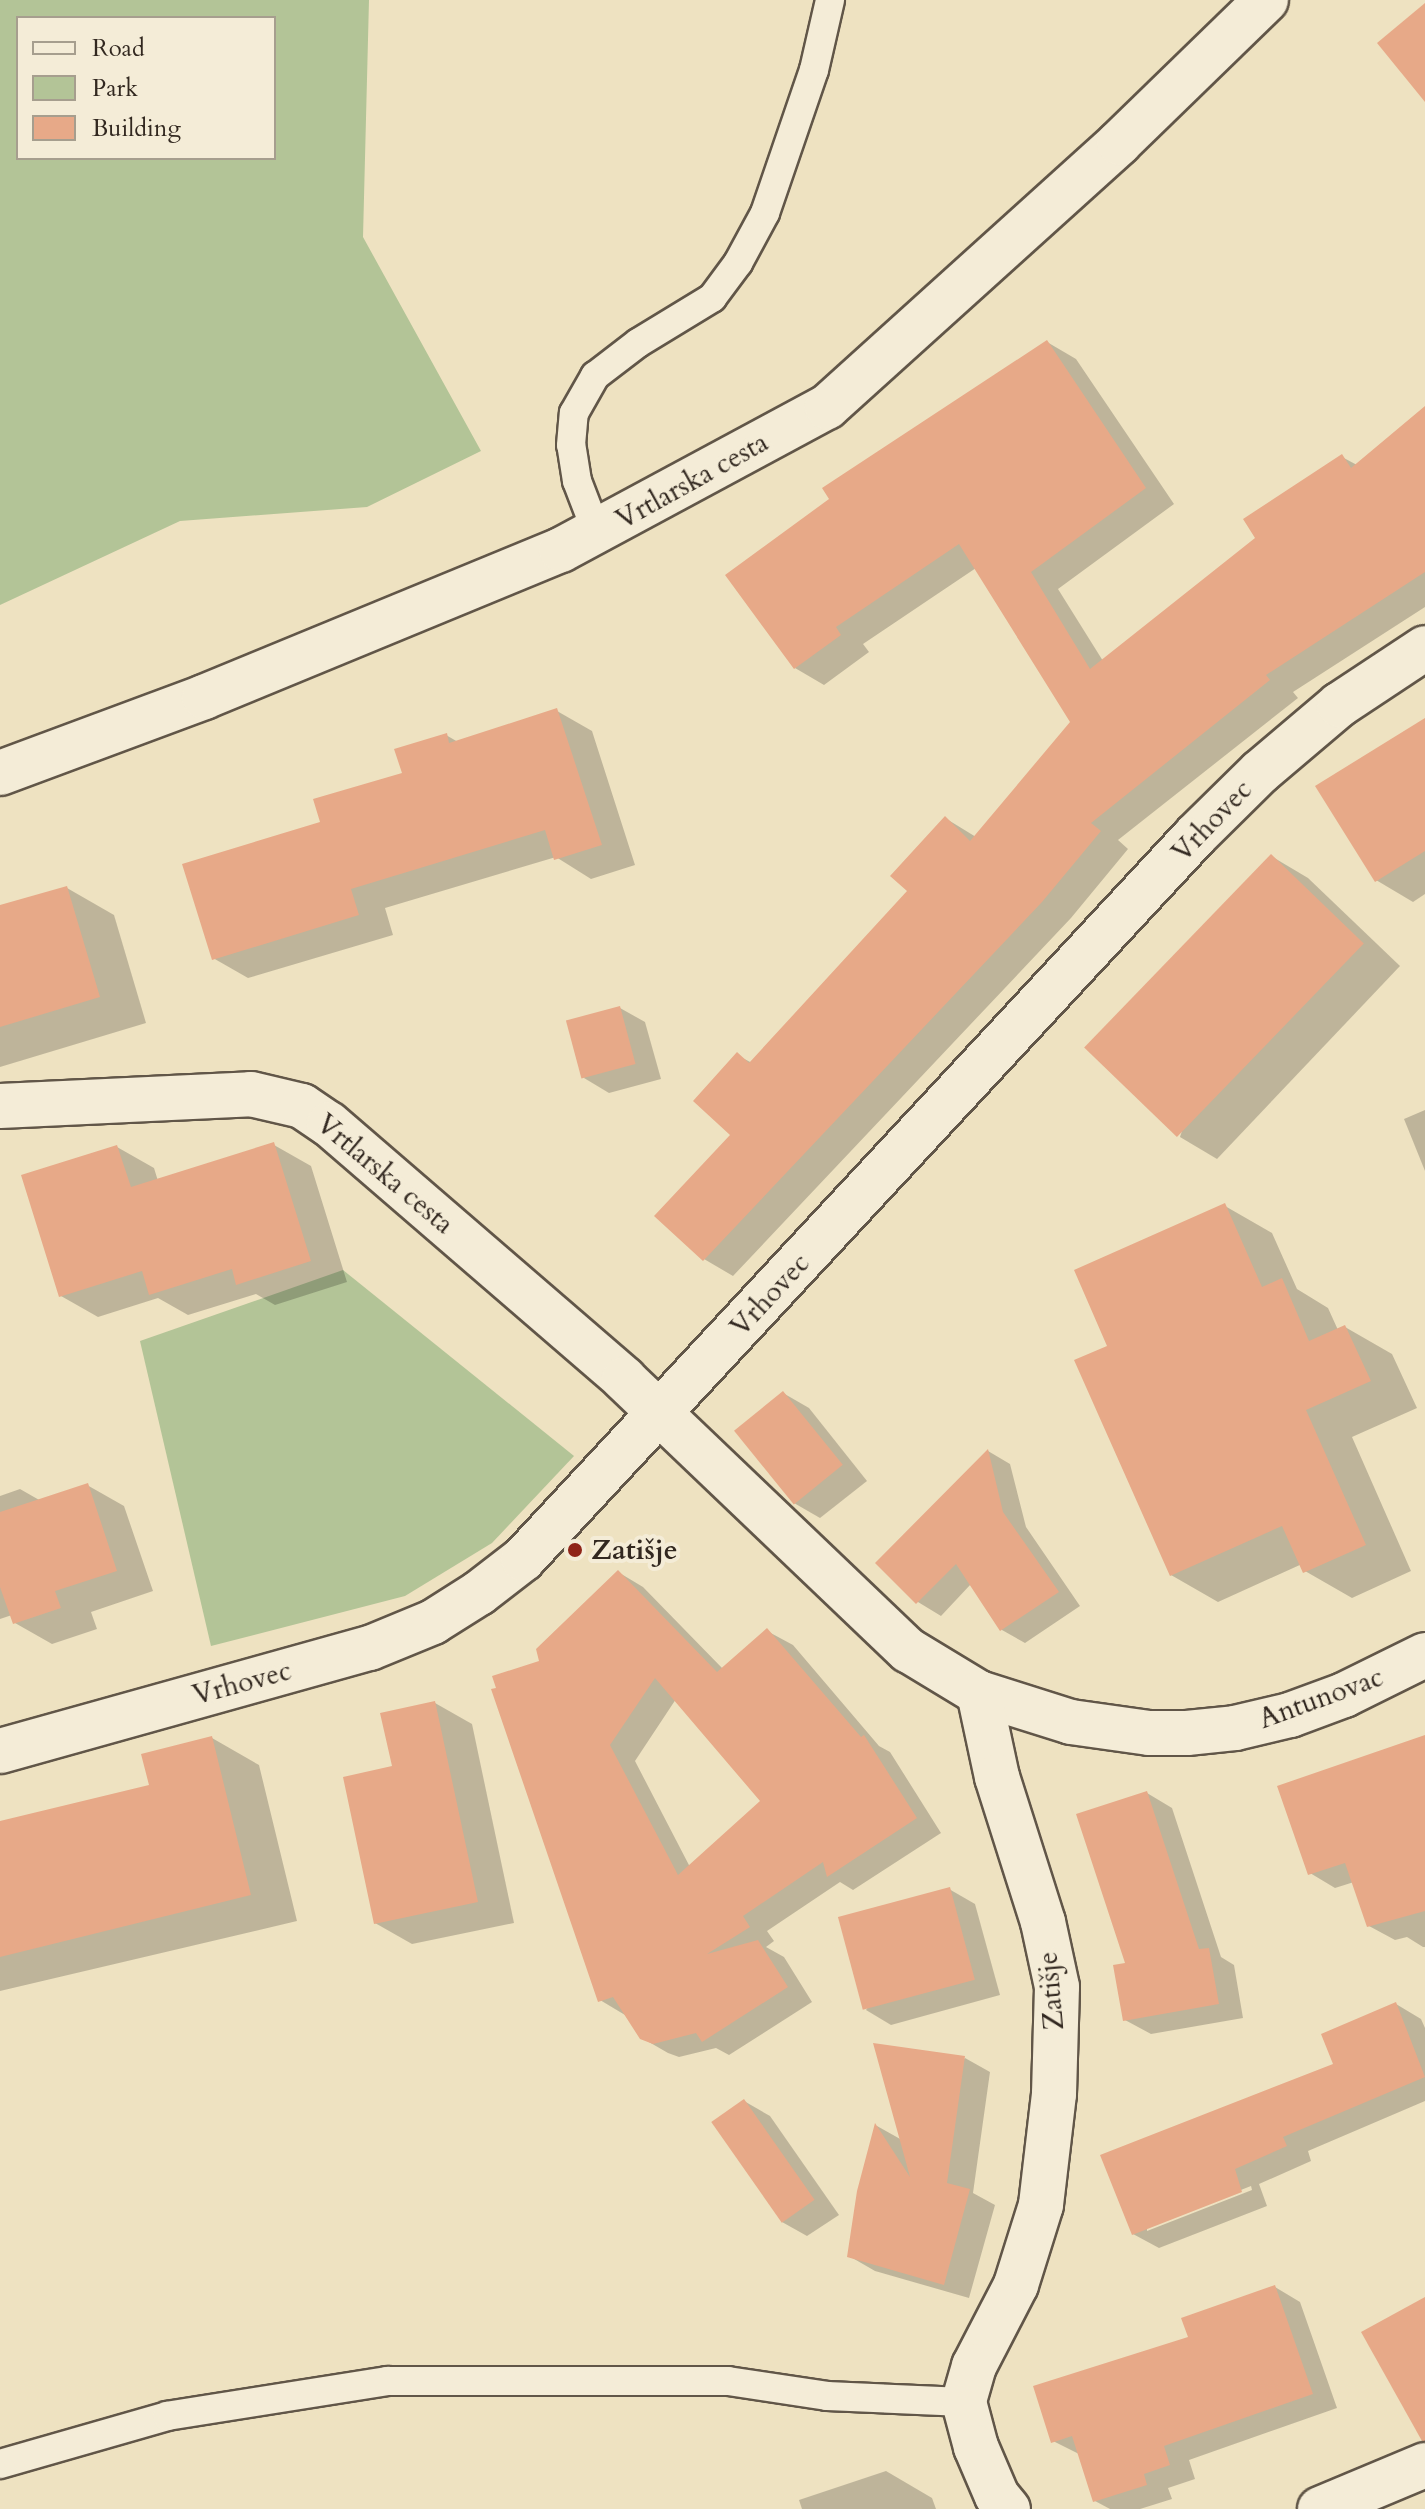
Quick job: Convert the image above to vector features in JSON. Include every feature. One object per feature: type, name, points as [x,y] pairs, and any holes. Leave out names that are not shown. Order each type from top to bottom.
[{"type":"street","name":"Vrtlarska cesta","points":[[0,773],[204,697],[597,533],[827,407],[1119,143],[1266,0]]},
{"type":"street","name":"Vrhovec","points":[[0,1751],[370,1648],[433,1622],[479,1593],[523,1559],[1206,825],[1260,772],[1339,705],[1425,648]]},
{"type":"street","name":"Vrtlarska cesta","points":[[0,1106],[251,1094],[302,1106],[329,1124],[659,1411]]},
{"type":"street","points":[[659,1411],[908,1650],[979,1693]]},
{"type":"street","name":"Antunovac","points":[[979,1693],[1071,1722],[1149,1733],[1187,1733],[1235,1728],[1290,1715],[1344,1695],[1425,1655]]},
{"type":"street","name":"Zatišje","points":[[964,2402],[974,2366],[1016,2285],[1041,2205],[1054,2094],[1057,1987],[1043,1922],[997,1777],[979,1693]]},
{"type":"street","points":[[964,2402],[976,2447],[997,2496],[1008,2509]]},
{"type":"street","points":[[1320,2509],[1425,2465]]},
{"type":"lane","points":[[597,533],[577,481],[571,445],[574,413],[595,376],[638,343],[712,298],[738,263],[765,213],[814,70],[830,0]]},
{"type":"lane","points":[[0,2464],[167,2416],[387,2381],[728,2381],[827,2396],[964,2402]]},
{"type":"green space","points":[[0,0],[369,0],[363,237],[481,451],[367,507],[180,521],[0,605]]},
{"type":"green space","points":[[343,1270],[574,1456],[492,1543],[405,1596],[211,1646],[140,1341]]},
{"type":"building","points":[[1425,3],[1425,102],[1377,43]]},
{"type":"building","points":[[1047,340],[1146,488],[1031,572],[1090,669],[1255,538],[1243,519],[1342,454],[1351,468],[1425,406],[1425,572],[1266,675],[1270,680],[1091,823],[1101,831],[1042,902],[703,1261],[654,1216],[730,1135],[693,1101],[737,1052],[749,1063],[907,891],[890,876],[945,816],[970,841],[1070,722],[959,544],[836,627],[841,635],[794,669],[725,575],[829,499],[822,488]]},
{"type":"building","points":[[557,708],[602,845],[554,860],[545,830],[351,889],[359,915],[212,960],[182,864],[320,822],[313,799],[402,773],[394,749],[447,733],[449,743]]},
{"type":"building","points":[[1425,718],[1425,851],[1375,882],[1315,786]]},
{"type":"building","points":[[1271,854],[1364,944],[1177,1137],[1084,1048]]},
{"type":"building","points":[[67,886],[100,997],[0,1027],[0,905]]},
{"type":"building","points":[[620,1006],[636,1064],[581,1078],[566,1020]]},
{"type":"building","points":[[274,1142],[311,1261],[236,1285],[232,1269],[149,1295],[142,1271],[59,1297],[21,1175],[117,1145],[131,1187]]},
{"type":"building","points":[[1225,1203],[1262,1287],[1282,1278],[1309,1341],[1345,1325],[1371,1381],[1306,1410],[1366,1545],[1303,1573],[1282,1526],[1170,1576],[1074,1360],[1107,1346],[1074,1270]]},
{"type":"building","points":[[783,1391],[843,1465],[794,1504],[734,1431]]},
{"type":"building","points":[[988,1449],[1003,1512],[1059,1592],[1000,1631],[956,1564],[916,1604],[875,1563]]},
{"type":"building","points":[[88,1483],[117,1571],[55,1591],[61,1608],[13,1624],[0,1587],[0,1512]]},
{"type":"building","points":[[618,1570],[717,1672],[767,1628],[861,1737],[864,1735],[917,1818],[827,1877],[823,1862],[743,1916],[750,1927],[707,1954],[758,1940],[788,1987],[702,2042],[696,2033],[653,2044],[640,2039],[613,1997],[598,2002],[491,1689],[496,1688],[492,1676],[539,1661],[536,1649]],"holes":[[[655,1678],[760,1801],[678,1875],[610,1745]]]},
{"type":"building","points":[[435,1701],[478,1902],[374,1924],[343,1777],[392,1766],[380,1713]]},
{"type":"building","points":[[1425,1735],[1425,1911],[1367,1927],[1345,1863],[1308,1875],[1277,1786]]},
{"type":"building","points":[[212,1736],[251,1895],[0,1957],[0,1821],[149,1785],[141,1754]]},
{"type":"building","points":[[1147,1791],[1199,1949],[1209,1948],[1219,2004],[1123,2021],[1113,1965],[1125,1963],[1076,1814]]},
{"type":"building","points":[[950,1887],[975,1980],[863,2010],[838,1917]]},
{"type":"building","points":[[1396,2002],[1425,2077],[1283,2137],[1287,2146],[1235,2169],[1242,2192],[1132,2235],[1100,2155],[1333,2064],[1321,2034]]},
{"type":"building","points":[[873,2043],[965,2056],[947,2183],[970,2189],[944,2285],[847,2257],[857,2191],[875,2123],[910,2177]]},
{"type":"building","points":[[744,2099],[815,2200],[782,2223],[711,2122]]},
{"type":"building","points":[[1275,2285],[1313,2394],[1164,2446],[1170,2465],[1144,2474],[1147,2485],[1093,2502],[1072,2436],[1051,2443],[1033,2386],[1188,2337],[1181,2318]]},
{"type":"building","points":[[1425,2297],[1425,2441],[1422,2441],[1361,2332]]},
{"type":"place","name":"Zatišje","points":[[575,1550]]}]
